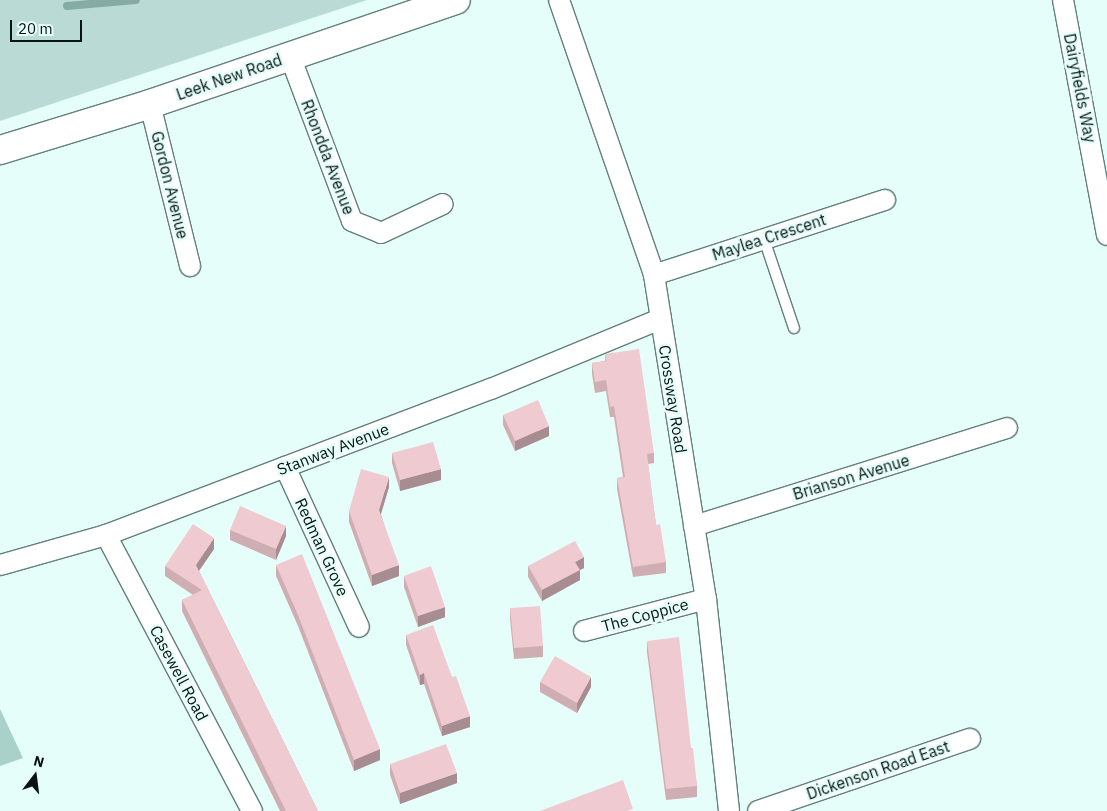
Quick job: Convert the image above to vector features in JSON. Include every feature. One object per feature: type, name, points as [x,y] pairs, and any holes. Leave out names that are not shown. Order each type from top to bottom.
[{"type":"highway","name":"Leek New Road","points":[[0,150],[150,104],[456,0]]},
{"type":"street","name":"Crossway Road","points":[[559,0],[654,275],[706,599],[730,811]]},
{"type":"street","name":"Dairyfields Way","points":[[1063,0],[1106,224]]},
{"type":"street","name":"Rhondda Avenue","points":[[290,56],[352,221],[381,233],[443,204]]},
{"type":"street","name":"Gordon Avenue","points":[[150,104],[190,266]]},
{"type":"street","name":"Maylea Crescent","points":[[654,275],[885,200]]},
{"type":"street","name":"Stanway Avenue","points":[[0,565],[106,535],[491,389],[660,319]]},
{"type":"street","name":"Brianson Avenue","points":[[694,526],[1008,428]]},
{"type":"street","name":"Redman Grove","points":[[285,467],[359,627]]},
{"type":"street","name":"Casewell Road","points":[[106,535],[252,811]]},
{"type":"street","name":"The Coppice","points":[[584,631],[706,599]]},
{"type":"street","name":"Dickenson Road East","points":[[758,811],[970,739]]},
{"type":"lane","points":[[764,239],[794,328]]},
{"type":"shaded area","points":[[0,0],[367,0],[0,121]]},
{"type":"green space","points":[[0,709],[23,758],[0,766]]},
{"type":"building","points":[[639,349],[654,453],[647,454],[656,525],[660,524],[666,562],[633,567],[617,478],[625,477],[614,406],[610,407],[606,380],[595,382],[592,363],[606,361],[605,354]]},
{"type":"building","points":[[538,400],[549,426],[515,441],[503,415]]},
{"type":"building","points":[[433,442],[441,469],[400,480],[392,453]]},
{"type":"building","points":[[361,469],[389,477],[379,510],[399,565],[372,575],[349,511]]},
{"type":"building","points":[[240,506],[286,526],[276,549],[230,530]]},
{"type":"building","points":[[193,524],[214,538],[196,565],[318,811],[286,811],[182,600],[202,590],[165,566]]},
{"type":"building","points":[[575,541],[584,557],[575,562],[580,570],[542,590],[528,566]]},
{"type":"building","points":[[302,554],[380,749],[354,760],[298,615],[276,565]]},
{"type":"building","points":[[431,566],[445,607],[418,616],[404,576]]},
{"type":"building","points":[[540,606],[543,646],[514,648],[510,608]]},
{"type":"building","points":[[433,625],[452,677],[456,676],[470,716],[442,726],[424,673],[420,675],[406,635]]},
{"type":"building","points":[[679,637],[697,786],[666,789],[647,641]]},
{"type":"building","points":[[555,656],[591,677],[577,703],[540,682]]},
{"type":"building","points":[[446,744],[457,773],[400,793],[390,764]]},
{"type":"building","points":[[623,780],[633,809],[627,811],[540,811]]},
{"type":"waterway","points":[[67,6],[136,0]]}]
